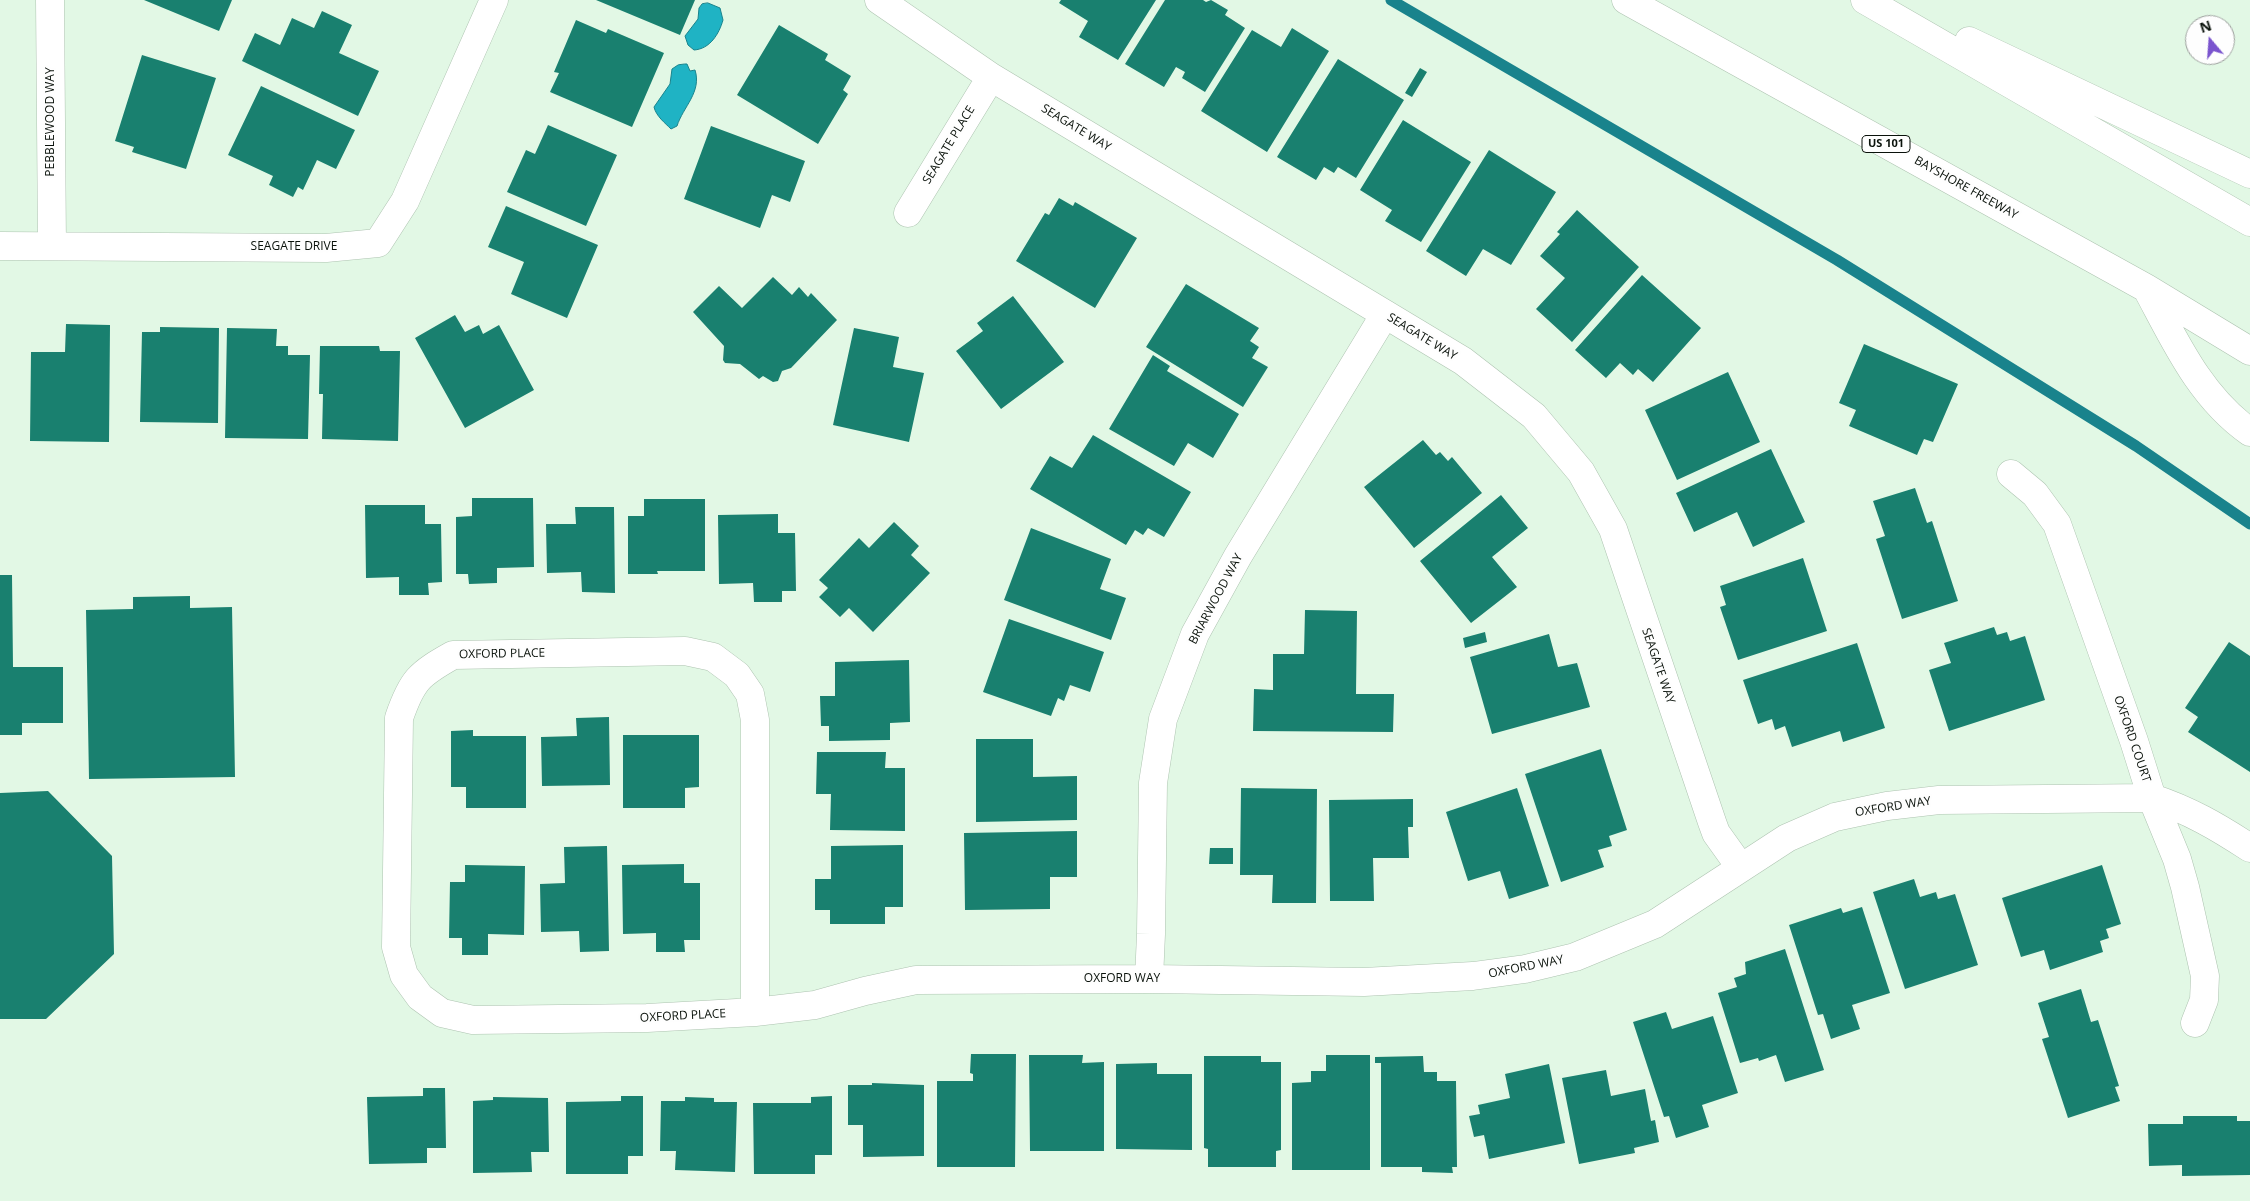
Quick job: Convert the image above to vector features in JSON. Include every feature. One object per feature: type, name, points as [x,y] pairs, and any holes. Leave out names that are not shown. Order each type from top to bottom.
[{"type":"main road","name":"PEBBLEWOOD WAY","points":[[50,0],[52,245]]},
{"type":"main road","name":"SEAGATE DRIVE","points":[[0,246],[326,248],[378,243],[405,201],[494,0]]},
{"type":"main road","name":"SEAGATE WAY","points":[[879,0],[991,77],[1463,362],[1534,416],[1581,472],[1613,529],[1716,833],[1741,868]]},
{"type":"main road","name":"BAYSHORE FREEWAY","points":[[1626,0],[2146,288],[2250,351]]},
{"type":"main road","points":[[1865,0],[2250,222]]},
{"type":"main road","points":[[1882,0],[2250,174]]},
{"type":"main road","name":"SEAGATE PLACE","points":[[908,213],[991,77]]},
{"type":"main road","points":[[2146,288],[2195,376],[2234,421],[2250,432]]},
{"type":"main road","name":"BRIARWOOD WAY","points":[[1148,979],[1151,934],[1153,784],[1163,719],[1195,634],[1238,556],[1385,314]]},
{"type":"main road","name":"OXFORD COURT","points":[[2011,474],[2035,494],[2057,524],[2134,741],[2152,798],[2182,878],[2205,976],[2204,1000],[2195,1023]]},
{"type":"main road","name":"OXFORD PLACE","points":[[685,651],[713,657],[737,675],[750,694],[755,720],[755,1012],[647,1018],[473,1020],[442,1013],[420,997],[404,975],[396,947],[399,718],[408,693],[425,671],[453,655],[685,651]]},
{"type":"main road","name":"OXFORD WAY","points":[[755,1012],[816,1005],[865,991],[916,980],[1148,979],[1364,982],[1473,976],[1525,969],[1575,957],[1655,924],[1787,838],[1835,817],[1887,806],[1939,800],[2152,798],[2179,806],[2205,819],[2250,848]]},
{"type":"water","points":[[708,3],[720,8],[723,20],[713,40],[705,47],[694,50],[688,45],[685,36],[698,19],[699,8],[702,4]]},
{"type":"water","points":[[687,64],[690,71],[695,70],[696,85],[677,126],[671,129],[659,116],[654,107],[670,84],[672,69],[678,65]]},
{"type":"building","points":[[144,0],[232,0],[219,31]]},
{"type":"building","points":[[596,0],[695,0],[680,35]]},
{"type":"building","points":[[1061,0],[1156,0],[1118,60],[1079,37],[1088,21],[1059,3]]},
{"type":"building","points":[[1165,0],[1203,0],[1206,2],[1211,0],[1228,10],[1225,15],[1245,28],[1205,92],[1182,78],[1185,72],[1176,67],[1164,87],[1125,64]]},
{"type":"building","points":[[322,11],[352,25],[339,53],[379,71],[358,116],[242,61],[255,33],[280,45],[292,18],[314,28]]},
{"type":"building","points":[[576,20],[606,33],[608,29],[664,53],[632,127],[550,92],[559,73],[554,72]]},
{"type":"building","points":[[779,25],[828,54],[825,60],[851,76],[843,90],[848,94],[818,144],[737,95]]},
{"type":"building","points":[[1292,28],[1329,51],[1267,152],[1201,111],[1252,30],[1281,47]]},
{"type":"building","points":[[142,55],[216,78],[186,169],[132,152],[134,147],[115,141]]},
{"type":"building","points":[[1338,59],[1404,100],[1356,178],[1338,167],[1334,173],[1324,167],[1316,180],[1277,157]]},
{"type":"building","points":[[1420,68],[1427,72],[1412,97],[1405,93]]},
{"type":"building","points":[[261,86],[355,130],[336,169],[317,160],[303,190],[298,187],[293,197],[269,185],[273,176],[228,155]]},
{"type":"building","points":[[1403,120],[1471,162],[1421,242],[1385,221],[1392,210],[1360,190]]},
{"type":"building","points":[[548,125],[617,155],[586,226],[507,192],[526,150],[535,154]]},
{"type":"building","points":[[711,126],[805,161],[790,202],[772,195],[760,228],[684,199]]},
{"type":"building","points":[[1489,150],[1556,192],[1511,265],[1483,249],[1466,276],[1426,251]]},
{"type":"building","points":[[1059,198],[1073,206],[1075,202],[1137,238],[1095,308],[1016,261],[1045,213],[1049,215]]},
{"type":"building","points":[[506,206],[598,245],[567,318],[511,294],[524,262],[488,247]]},
{"type":"building","points":[[1577,210],[1639,267],[1572,342],[1536,309],[1565,278],[1540,256],[1560,234],[1557,232]]},
{"type":"building","points":[[1642,275],[1701,328],[1653,382],[1638,369],[1633,375],[1620,363],[1606,378],[1575,350]]},
{"type":"building","points":[[773,277],[792,295],[799,287],[808,297],[811,293],[837,320],[791,368],[782,371],[778,381],[773,382],[763,376],[759,379],[740,364],[725,363],[723,360],[724,346],[693,312],[719,286],[742,308]]},
{"type":"building","points":[[1186,284],[1259,328],[1250,341],[1259,347],[1252,358],[1268,367],[1243,407],[1146,347]]},
{"type":"building","points":[[1013,296],[1064,362],[1001,409],[956,351],[983,331],[977,323]]},
{"type":"building","points":[[455,315],[465,332],[479,325],[483,334],[499,325],[534,390],[465,428],[415,338]]},
{"type":"building","points":[[66,324],[110,325],[109,442],[30,441],[31,352],[65,352]]},
{"type":"building","points":[[160,327],[219,328],[218,423],[140,422],[142,332],[160,332]]},
{"type":"building","points":[[227,328],[277,329],[276,346],[288,346],[288,355],[310,355],[308,439],[225,438]]},
{"type":"building","points":[[854,328],[899,337],[893,367],[924,373],[909,442],[833,425]]},
{"type":"building","points":[[1864,344],[1958,384],[1933,442],[1924,439],[1917,455],[1849,426],[1856,410],[1839,403]]},
{"type":"building","points":[[320,346],[379,346],[380,351],[400,351],[398,441],[322,439],[323,394],[319,394]]},
{"type":"building","points":[[1153,355],[1170,366],[1167,371],[1239,414],[1213,458],[1188,443],[1174,466],[1109,429]]},
{"type":"building","points":[[1728,372],[1760,442],[1677,480],[1645,410]]},
{"type":"building","points":[[1093,435],[1191,492],[1164,537],[1148,528],[1143,535],[1135,530],[1126,545],[1030,489],[1050,456],[1072,468]]},
{"type":"building","points":[[1423,440],[1436,455],[1440,452],[1448,461],[1452,457],[1482,493],[1414,548],[1364,487]]},
{"type":"building","points":[[1771,449],[1805,522],[1753,547],[1737,512],[1694,532],[1676,493]]},
{"type":"building","points":[[1915,488],[1927,523],[1932,521],[1958,601],[1902,619],[1876,539],[1885,536],[1873,501]]},
{"type":"building","points":[[1501,495],[1528,528],[1492,557],[1517,587],[1471,623],[1420,561]]},
{"type":"building","points":[[472,498],[533,498],[534,567],[497,568],[497,583],[469,584],[468,574],[456,574],[456,517],[472,516]]},
{"type":"building","points":[[644,499],[705,499],[705,571],[657,571],[658,574],[628,574],[628,516],[644,516]]},
{"type":"building","points":[[365,505],[425,505],[425,524],[441,524],[442,582],[428,583],[429,595],[399,595],[399,577],[366,578]]},
{"type":"building","points":[[575,507],[614,507],[615,593],[582,592],[581,572],[547,573],[546,524],[576,524]]},
{"type":"building","points":[[778,514],[778,533],[795,533],[796,591],[782,591],[782,602],[754,602],[753,583],[719,584],[718,515]]},
{"type":"building","points":[[894,522],[919,546],[911,555],[930,573],[873,632],[849,608],[840,617],[819,597],[828,588],[819,580],[859,538],[869,548]]},
{"type":"building","points":[[1031,528],[1111,559],[1100,589],[1126,598],[1111,640],[1004,600]]},
{"type":"building","points":[[1803,558],[1827,631],[1738,660],[1720,607],[1726,605],[1720,586]]},
{"type":"building","points":[[0,575],[12,575],[13,667],[63,667],[63,723],[22,723],[22,735],[0,735]]},
{"type":"building","points":[[190,596],[190,608],[232,607],[235,777],[89,779],[86,610],[133,609],[133,597]]},
{"type":"building","points":[[1305,610],[1357,611],[1356,694],[1394,694],[1393,732],[1253,731],[1254,689],[1273,690],[1273,654],[1304,654]]},
{"type":"building","points":[[1009,619],[1104,652],[1090,692],[1070,685],[1064,701],[1058,698],[1051,716],[983,692]]},
{"type":"building","points":[[1994,627],[1997,635],[2007,632],[2010,641],[2025,636],[2045,700],[1949,731],[1929,670],[1951,663],[1944,643]]},
{"type":"building","points":[[1485,632],[1487,642],[1465,648],[1463,638]]},
{"type":"building","points":[[1549,634],[1558,667],[1577,663],[1590,707],[1492,734],[1470,657]]},
{"type":"building","points":[[2229,642],[2250,656],[2250,772],[2188,732],[2198,717],[2185,708]]},
{"type":"building","points":[[1857,643],[1885,728],[1843,742],[1840,731],[1792,747],[1785,726],[1775,730],[1772,719],[1758,724],[1743,680]]},
{"type":"building","points":[[909,660],[910,722],[890,723],[890,740],[829,741],[829,726],[821,726],[820,696],[835,696],[835,662]]},
{"type":"building","points":[[609,717],[610,785],[542,786],[541,737],[577,736],[576,718]]},
{"type":"building","points":[[473,730],[473,736],[526,736],[526,808],[466,808],[466,787],[451,787],[451,731]]},
{"type":"building","points":[[623,735],[699,735],[699,787],[685,788],[685,808],[623,808]]},
{"type":"building","points":[[976,739],[1033,739],[1033,777],[1077,776],[1077,820],[976,822]]},
{"type":"building","points":[[1601,749],[1627,830],[1609,836],[1612,846],[1598,850],[1604,867],[1561,882],[1525,774]]},
{"type":"building","points":[[817,752],[886,752],[885,768],[905,768],[905,831],[830,830],[831,794],[816,794]]},
{"type":"building","points":[[1241,788],[1317,789],[1316,903],[1272,903],[1273,875],[1240,875]]},
{"type":"building","points":[[1517,788],[1549,886],[1509,899],[1500,871],[1468,881],[1446,812]]},
{"type":"building","points":[[48,791],[112,856],[114,954],[46,1019],[0,1019],[0,793]]},
{"type":"building","points":[[1413,799],[1413,827],[1408,827],[1409,858],[1373,858],[1374,901],[1330,901],[1329,800]]},
{"type":"building","points":[[1077,831],[1077,877],[1050,877],[1050,909],[965,910],[964,833]]},
{"type":"building","points":[[903,845],[903,907],[885,907],[885,924],[830,924],[830,910],[815,910],[815,879],[831,879],[831,846]]},
{"type":"building","points":[[607,846],[609,951],[580,952],[579,931],[541,932],[540,884],[565,883],[564,847]]},
{"type":"building","points":[[1210,848],[1233,848],[1233,864],[1209,864]]},
{"type":"building","points":[[684,864],[684,883],[700,883],[700,940],[684,940],[685,952],[656,952],[656,933],[623,934],[622,865]]},
{"type":"building","points":[[465,865],[525,866],[524,935],[488,934],[488,955],[462,955],[462,938],[449,938],[450,882],[465,882]]},
{"type":"building","points":[[2102,865],[2121,924],[2106,929],[2109,938],[2100,941],[2103,952],[2050,970],[2044,950],[2021,957],[2002,898]]},
{"type":"building","points":[[1914,879],[1920,897],[1936,892],[1938,899],[1955,894],[1978,965],[1905,989],[1873,892]]},
{"type":"building","points":[[1862,907],[1890,993],[1852,1005],[1860,1029],[1831,1039],[1823,1014],[1818,1015],[1789,925],[1841,908],[1843,913]]},
{"type":"building","points":[[1785,949],[1824,1070],[1785,1082],[1776,1055],[1759,1061],[1758,1058],[1740,1063],[1718,993],[1737,987],[1734,978],[1746,974],[1745,962]]},
{"type":"building","points":[[2081,989],[2091,1022],[2098,1020],[2119,1086],[2115,1087],[2120,1101],[2068,1118],[2042,1039],[2049,1037],[2038,1003]]},
{"type":"building","points":[[1666,1012],[1672,1029],[1713,1016],[1738,1093],[1702,1105],[1709,1127],[1676,1138],[1669,1116],[1664,1117],[1633,1022]]},
{"type":"building","points":[[971,1054],[1016,1054],[1015,1167],[937,1167],[937,1081],[973,1081],[973,1074],[970,1073]]},
{"type":"building","points":[[1029,1055],[1083,1055],[1082,1063],[1104,1062],[1104,1151],[1030,1151]]},
{"type":"building","points":[[1326,1055],[1370,1055],[1370,1170],[1292,1170],[1292,1083],[1311,1082],[1311,1071],[1326,1071]]},
{"type":"building","points":[[1204,1056],[1261,1056],[1261,1062],[1281,1062],[1281,1150],[1276,1151],[1276,1167],[1208,1167],[1208,1149],[1204,1148]]},
{"type":"building","points":[[1423,1056],[1424,1072],[1437,1072],[1437,1081],[1456,1081],[1457,1167],[1452,1167],[1453,1173],[1422,1172],[1422,1167],[1381,1167],[1381,1063],[1375,1063],[1375,1057]]},
{"type":"building","points":[[1157,1063],[1157,1074],[1192,1074],[1192,1150],[1116,1149],[1116,1064]]},
{"type":"building","points":[[1549,1064],[1565,1143],[1489,1159],[1484,1135],[1474,1137],[1469,1116],[1480,1114],[1478,1105],[1510,1098],[1505,1074]]},
{"type":"building","points":[[1606,1070],[1611,1096],[1645,1089],[1651,1121],[1655,1120],[1659,1142],[1634,1148],[1635,1153],[1579,1164],[1562,1078]]},
{"type":"building","points":[[872,1083],[924,1085],[924,1156],[863,1157],[863,1125],[848,1125],[848,1085],[872,1085]]},
{"type":"building","points":[[423,1088],[445,1088],[446,1148],[427,1148],[427,1163],[369,1164],[367,1097],[423,1096]]},
{"type":"building","points":[[621,1096],[643,1096],[643,1156],[628,1156],[628,1174],[566,1174],[566,1102],[621,1101]]},
{"type":"building","points":[[832,1096],[832,1155],[815,1155],[815,1174],[754,1174],[753,1103],[811,1103],[811,1097]]},
{"type":"building","points":[[493,1097],[548,1098],[549,1152],[531,1152],[532,1172],[473,1173],[473,1101],[493,1100]]},
{"type":"building","points":[[685,1097],[714,1098],[714,1102],[737,1102],[735,1172],[675,1170],[676,1151],[660,1151],[661,1101],[685,1101]]},
{"type":"building","points":[[2183,1116],[2237,1116],[2237,1121],[2250,1121],[2250,1175],[2182,1176],[2182,1165],[2149,1166],[2148,1124],[2183,1124]]},
{"type":"waterway","points":[[1391,0],[1837,260],[2136,446],[2250,524]]}]
